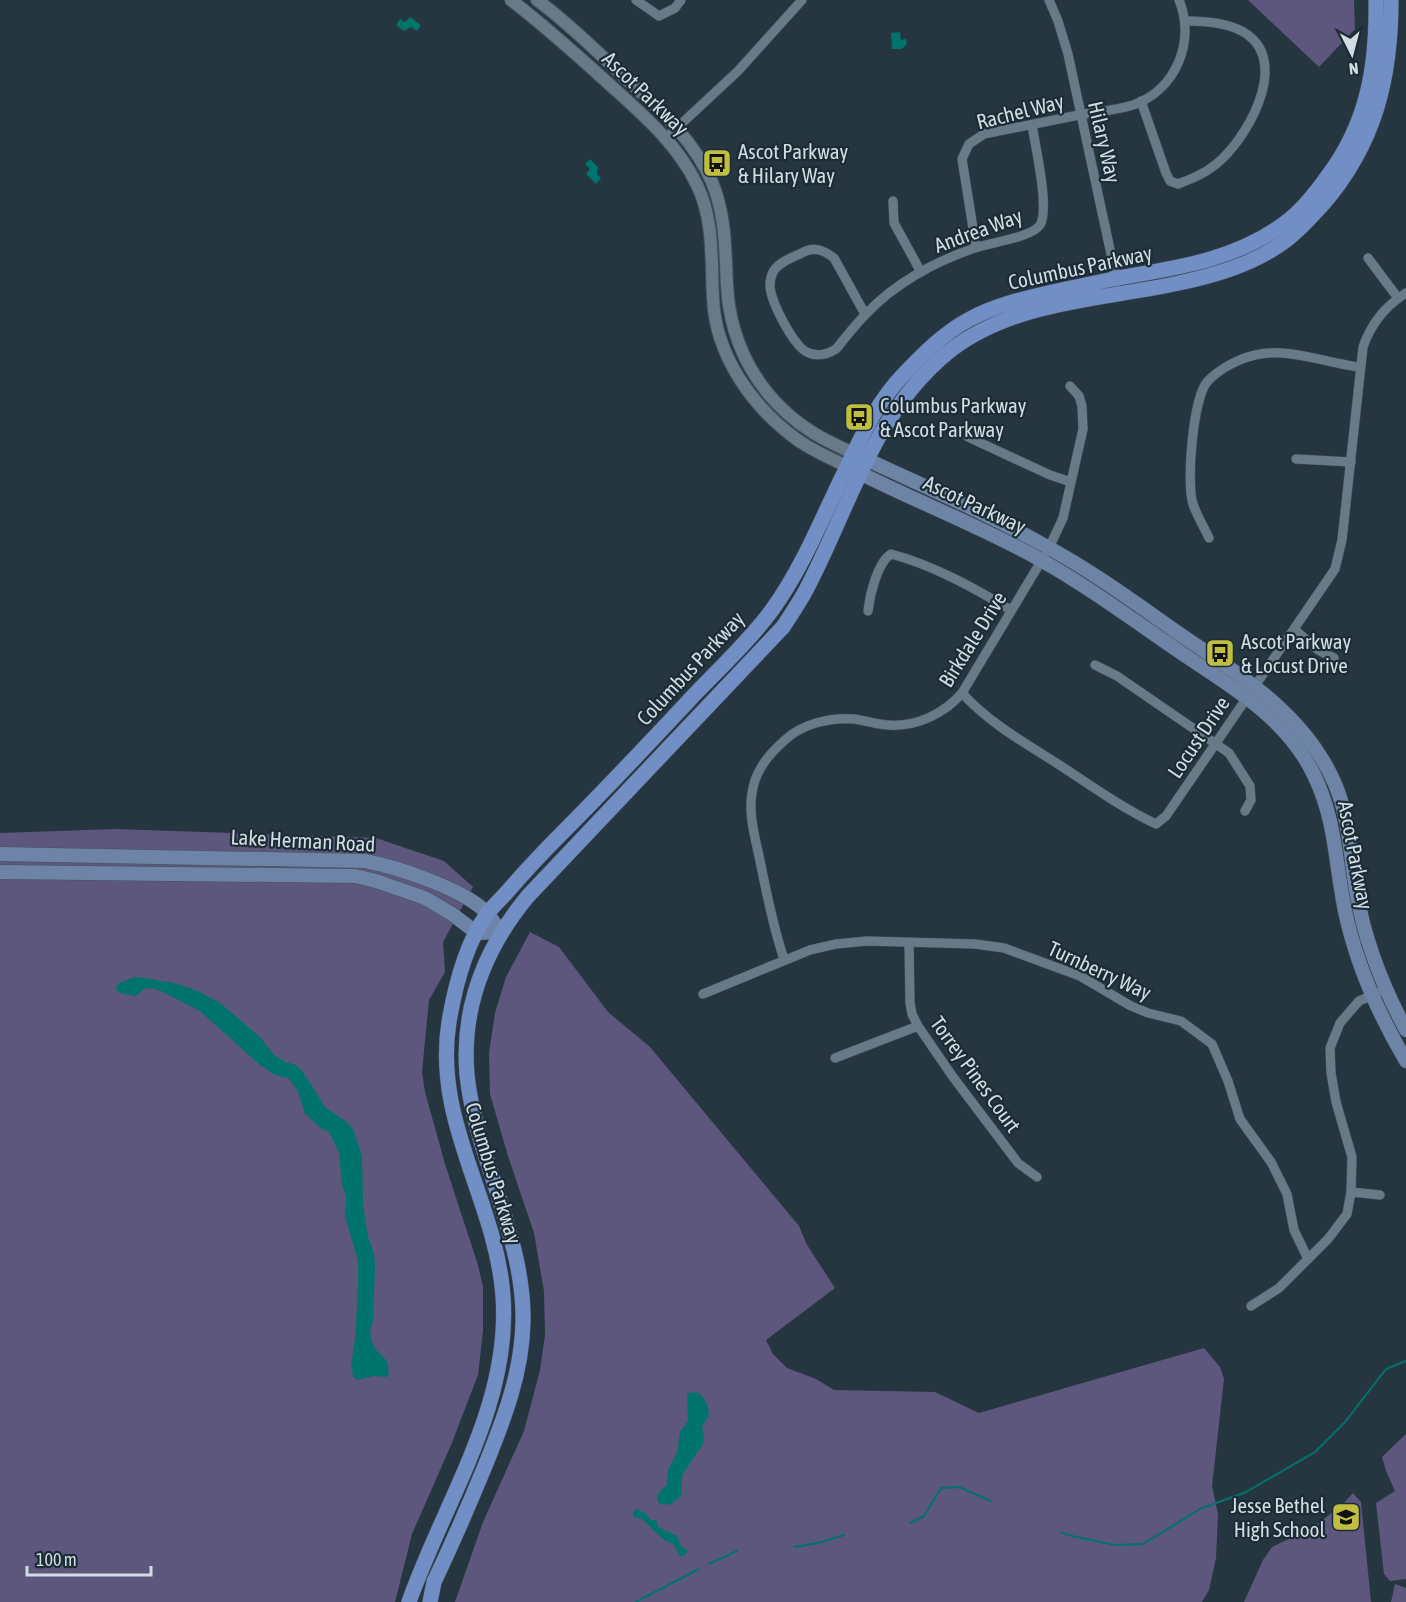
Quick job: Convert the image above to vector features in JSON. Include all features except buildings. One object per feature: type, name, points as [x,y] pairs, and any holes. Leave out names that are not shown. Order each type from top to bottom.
[{"type":"main road","name":"Columbus Parkway","points":[[409,1602],[485,1417],[496,1385],[503,1343],[504,1299],[501,1271],[494,1242],[452,1113],[446,1067],[447,1040],[456,987],[467,953],[487,914],[768,615],[857,463],[900,400],[941,359],[964,341],[1015,316],[1232,253],[1286,223],[1309,201],[1338,163],[1364,105],[1372,77],[1376,37],[1376,0]]},
{"type":"main road","name":"Columbus Parkway","points":[[1117,286],[1178,283],[1242,266],[1285,241],[1309,220],[1338,186],[1365,143],[1385,80],[1391,33],[1391,0]]},
{"type":"main road","name":"Columbus Parkway","points":[[430,1602],[435,1582],[503,1421],[516,1383],[523,1323],[519,1272],[511,1236],[476,1123],[467,1075],[468,1026],[473,998],[491,948],[528,896],[783,627],[806,591],[857,463]]},
{"type":"main road","name":"Ascot Parkway","points":[[857,463],[1049,548],[1097,578],[1251,692],[1303,755],[1317,781],[1332,830],[1341,892],[1351,936],[1385,1023],[1406,1061]]},
{"type":"main road","name":"Ascot Parkway","points":[[857,463],[1041,560],[1251,692],[1283,709],[1316,750],[1335,784],[1346,819],[1361,917],[1387,988],[1406,1030]]},
{"type":"main road","name":"Lake Herman Road","points":[[0,854],[365,861],[423,878],[449,890],[487,914],[501,932]]},
{"type":"main road","name":"Lake Herman Road","points":[[0,872],[355,876],[425,898],[452,914],[477,933]]},
{"type":"main road","points":[[477,933],[501,932]]},
{"type":"street","name":"Ascot Parkway","points":[[511,0],[547,28],[666,138],[690,171],[705,205],[711,237],[713,300],[716,319],[731,364],[751,397],[779,425],[801,442],[857,463]]},
{"type":"street","name":"Ascot Parkway","points":[[537,0],[586,41],[677,127],[700,160],[719,202],[726,235],[729,306],[732,324],[744,356],[759,382],[790,416],[857,463]]},
{"type":"street","points":[[636,0],[659,16],[667,14],[681,0]]},
{"type":"street","points":[[666,138],[738,71],[802,0]]},
{"type":"street","name":"Hilary Way","points":[[1049,0],[1068,54],[1117,286]]},
{"type":"street","points":[[1141,101],[1166,173],[1170,181],[1178,184],[1198,176],[1227,155],[1248,125],[1256,108],[1265,78],[1265,66],[1257,45],[1247,34],[1232,28],[1186,21],[1179,0]]},
{"type":"street","name":"Rachel Way","points":[[976,247],[962,159],[972,141],[984,134],[1117,109],[1141,101],[1163,86],[1177,67],[1185,41],[1186,21]]},
{"type":"street","name":"Andrea Way","points":[[865,314],[834,258],[826,252],[806,250],[779,265],[772,274],[770,283],[776,303],[797,344],[810,354],[823,355],[836,349],[865,314],[883,298],[921,272],[976,247],[1030,233],[1040,225],[1043,197],[1032,125]]},
{"type":"street","points":[[893,201],[894,223],[921,272]]},
{"type":"street","points":[[1368,258],[1402,295]]},
{"type":"street","name":"Locust Drive","points":[[962,693],[976,708],[1002,728],[1112,800],[1156,824],[1166,816],[1335,569],[1342,540],[1359,367],[1363,347],[1367,334],[1387,307],[1402,295]]},
{"type":"street","points":[[1209,538],[1192,502],[1191,479],[1197,405],[1206,383],[1224,368],[1257,354],[1281,352],[1359,367]]},
{"type":"street","name":"Birkdale Drive","points":[[784,959],[775,932],[750,807],[752,792],[763,762],[791,735],[808,725],[853,719],[889,725],[911,723],[944,710],[962,693],[1049,548],[1063,518],[1084,417],[1079,396],[1070,386]]},
{"type":"street","points":[[968,437],[1050,475],[1071,482]]},
{"type":"street","points":[[1296,459],[1351,462]]},
{"type":"street","points":[[868,611],[873,584],[886,557],[891,554],[905,557],[974,588],[1011,610]]},
{"type":"street","points":[[1295,630],[1318,650],[1334,658]]},
{"type":"street","points":[[1095,665],[1117,676],[1229,753],[1250,786],[1251,800],[1245,811]]},
{"type":"street","name":"Turnberry Way","points":[[703,994],[810,950],[836,944],[867,941],[975,944],[1004,948],[1080,976],[1131,1006],[1148,1013],[1181,1021],[1212,1044],[1228,1081],[1240,1119],[1271,1162],[1287,1194],[1294,1230],[1308,1259]]},
{"type":"street","name":"Torrey Pines Court","points":[[909,943],[910,1003],[918,1026],[1018,1163],[1036,1177]]},
{"type":"street","points":[[1251,1306],[1279,1288],[1347,1214],[1353,1157],[1336,1102],[1330,1048],[1340,1023],[1359,1001],[1387,988]]},
{"type":"street","points":[[835,1058],[918,1026]]},
{"type":"street","points":[[1351,1192],[1380,1195]]},
{"type":"shaded area","points":[[1248,0],[1354,0],[1355,29],[1319,67]]},
{"type":"shaded area","points":[[410,17],[421,25],[417,31],[411,27],[404,31],[396,25],[400,19],[405,22]]},
{"type":"shaded area","points":[[900,32],[901,40],[906,39],[907,44],[902,49],[892,49],[891,33]]},
{"type":"shaded area","points":[[590,159],[598,167],[597,174],[601,178],[596,184],[586,174],[590,169],[585,164]]},
{"type":"shaded area","points":[[115,829],[376,838],[444,861],[473,887],[443,942],[445,972],[429,1000],[422,1072],[425,1092],[445,1164],[483,1286],[483,1331],[478,1375],[451,1445],[412,1534],[395,1602],[0,1602],[0,833]]},
{"type":"shaded area","points":[[530,932],[559,947],[608,1012],[650,1047],[799,1226],[807,1245],[835,1288],[766,1340],[773,1354],[787,1368],[816,1379],[834,1390],[935,1392],[979,1413],[1204,1348],[1220,1367],[1224,1379],[1212,1486],[1218,1514],[1216,1558],[1209,1590],[1202,1602],[455,1602],[483,1522],[524,1431],[540,1370],[545,1335],[544,1291],[534,1233],[490,1094],[489,1053],[495,1013],[506,977]]},
{"type":"shaded area","points":[[138,977],[178,984],[198,991],[220,1003],[260,1037],[274,1055],[285,1062],[296,1065],[325,1107],[353,1129],[362,1156],[363,1204],[375,1264],[373,1321],[370,1332],[372,1343],[387,1361],[389,1374],[386,1377],[374,1376],[357,1380],[353,1376],[351,1365],[355,1340],[358,1261],[345,1216],[346,1196],[342,1185],[339,1152],[329,1132],[305,1114],[298,1091],[288,1078],[275,1075],[260,1065],[200,1011],[152,988],[144,989],[136,996],[116,990],[120,983]]},
{"type":"shaded area","points":[[695,1392],[700,1394],[707,1403],[709,1416],[702,1426],[703,1444],[682,1475],[681,1496],[676,1501],[664,1505],[658,1502],[658,1494],[667,1485],[668,1470],[677,1453],[680,1432],[688,1421],[687,1395]]},
{"type":"shaded area","points":[[1406,1434],[1406,1579],[1390,1581],[1384,1574],[1376,1503],[1395,1491],[1382,1457]]},
{"type":"shaded area","points":[[1353,1493],[1361,1502],[1371,1602],[1244,1602],[1263,1560],[1272,1547],[1313,1527],[1341,1506]]},
{"type":"shaded area","points":[[636,1509],[645,1513],[651,1520],[656,1520],[658,1527],[677,1536],[681,1546],[688,1551],[685,1555],[680,1556],[673,1544],[663,1539],[642,1519],[634,1517],[633,1512]]},
{"type":"shaded area","points":[[1395,1584],[1406,1588],[1406,1602],[1391,1602]]},
{"type":"waterway","points":[[1061,1532],[1115,1545],[1143,1544],[1200,1509],[1246,1492],[1315,1452],[1345,1422],[1386,1369],[1406,1361]]},
{"type":"waterway","points":[[910,1523],[924,1516],[941,1488],[959,1487],[991,1501]]},
{"type":"waterway","points":[[794,1547],[844,1535]]},
{"type":"waterway","points":[[709,1564],[737,1551]]},
{"type":"waterway","points":[[636,1602],[699,1569]]},
{"type":"place","name":"Ascot Parkway & Hilary Way","points":[[717,163]]},
{"type":"place","name":"Columbus Parkway & Ascot Parkway","points":[[859,417]]},
{"type":"place","name":"Ascot Parkway & Locust Drive","points":[[1220,653]]},
{"type":"place","name":"Jesse Bethel High School","points":[[1346,1517]]}]
